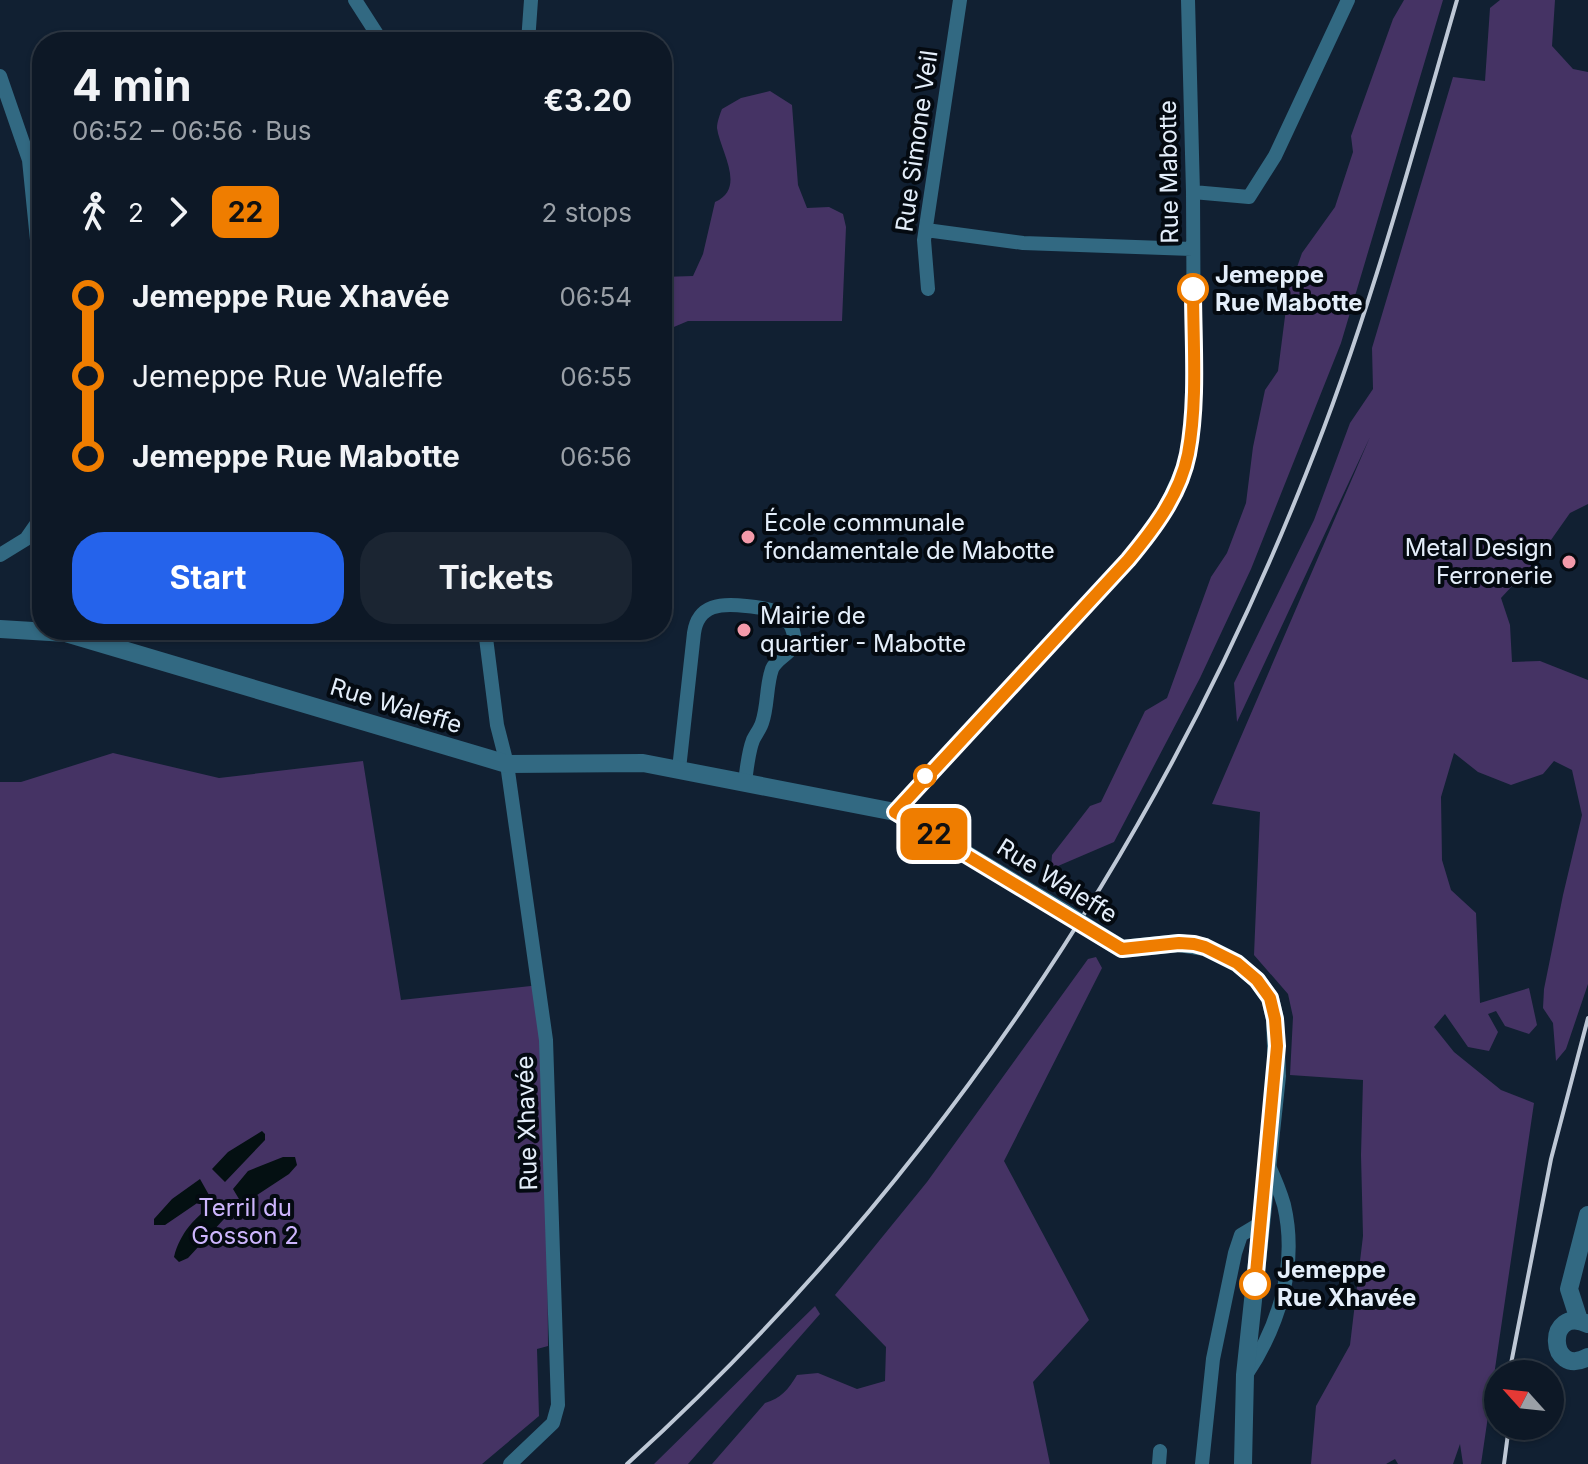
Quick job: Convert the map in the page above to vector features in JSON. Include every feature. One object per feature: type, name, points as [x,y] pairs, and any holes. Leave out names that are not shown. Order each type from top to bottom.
[{"type":"street","points":[[355,0],[376,32]]},
{"type":"street","points":[[529,32],[531,0]]},
{"type":"street","name":"Rue Simone Veil","points":[[928,289],[924,253],[926,230],[960,0]]},
{"type":"street","name":"Rue Mabotte","points":[[895,812],[1158,524],[1188,457],[1194,395],[1188,0]]},
{"type":"street","points":[[1193,192],[1249,197],[1275,156],[1348,0]]},
{"type":"street","points":[[0,76],[29,160],[32,190]]},
{"type":"street","points":[[926,230],[1037,244],[1192,249]]},
{"type":"street","points":[[0,555],[26,539],[32,530]]},
{"type":"street","points":[[679,769],[694,633],[699,617],[712,607],[726,604],[773,610],[788,621],[795,642],[773,668],[762,724],[753,742],[745,782]]},
{"type":"street","name":"Rue Waleffe","points":[[0,629],[32,631]]},
{"type":"street","name":"Rue Waleffe","points":[[92,640],[507,764],[643,763],[895,812],[1122,949],[1179,943],[1205,947],[1237,963],[1257,980],[1270,998],[1275,1019],[1277,1076],[1267,1161]]},
{"type":"street","name":"Rue Xhavée","points":[[486,640],[546,1040],[558,1405],[553,1423],[510,1464]]},
{"type":"street","points":[[1243,1464],[1245,1375],[1267,1161]]},
{"type":"street","points":[[1245,1375],[1271,1332],[1285,1288],[1286,1219],[1283,1202],[1267,1161]]},
{"type":"street","points":[[1588,1215],[1569,1289],[1583,1322],[1565,1324],[1559,1329],[1556,1344],[1568,1359],[1576,1361],[1588,1357]]},
{"type":"street","points":[[1202,1464],[1213,1359],[1235,1253],[1241,1235],[1261,1223]]},
{"type":"green space","points":[[1404,0],[1443,0],[1341,343],[1251,569],[1200,678],[1114,842],[1051,869],[1052,855],[1090,806],[1101,802],[1145,711],[1167,698],[1211,577],[1227,553],[1246,503],[1265,390],[1278,371],[1288,293],[1302,253],[1335,207],[1353,152],[1351,136],[1393,19]]},
{"type":"green space","points":[[1500,0],[1555,0],[1552,46],[1573,69],[1588,72],[1588,504],[1570,513],[1539,557],[1501,598],[1510,625],[1512,662],[1540,661],[1588,680],[1588,984],[1566,1049],[1556,1061],[1553,1023],[1543,1008],[1544,989],[1582,815],[1572,770],[1554,761],[1543,774],[1511,785],[1478,772],[1454,753],[1441,797],[1442,860],[1451,890],[1476,913],[1480,1003],[1529,988],[1537,1025],[1529,1034],[1505,1026],[1496,1011],[1488,1014],[1498,1032],[1489,1051],[1468,1047],[1445,1014],[1434,1027],[1454,1052],[1501,1090],[1534,1103],[1496,1360],[1484,1360],[1485,1440],[1481,1464],[1463,1464],[1460,1444],[1453,1464],[1398,1464],[1395,1459],[1386,1464],[1311,1464],[1316,1406],[1350,1345],[1363,1236],[1363,1080],[1290,1075],[1293,1017],[1288,994],[1254,955],[1260,812],[1212,804],[1370,437],[1237,722],[1234,683],[1314,520],[1350,423],[1373,389],[1372,348],[1453,77],[1485,81],[1490,8]]},
{"type":"green space","points":[[770,91],[792,105],[798,185],[807,208],[829,207],[843,214],[846,227],[842,321],[688,321],[672,328],[672,277],[693,276],[703,254],[715,202],[729,188],[729,168],[719,137],[718,121],[722,109],[741,98]]},
{"type":"green space","name":"Terril du Gosson 2","points":[[113,753],[219,778],[363,761],[401,1000],[540,985],[546,1040],[548,1346],[537,1349],[539,1416],[482,1464],[0,1464],[0,782],[21,782]]},
{"type":"green space","points":[[1096,957],[1102,968],[1004,1161],[1089,1320],[1033,1382],[1050,1464],[712,1464],[765,1403],[784,1393],[797,1375],[818,1373],[857,1389],[885,1381],[886,1347],[835,1295],[927,1182],[1088,959]]},
{"type":"green space","points":[[815,1306],[820,1314],[688,1464],[654,1464]]},
{"type":"shaded area","points":[[262,1131],[265,1140],[225,1182],[212,1169],[228,1152]]},
{"type":"shaded area","points":[[283,1157],[295,1157],[297,1165],[289,1174],[248,1201],[239,1199],[233,1189],[248,1171]]},
{"type":"shaded area","points":[[200,1179],[209,1195],[165,1225],[154,1225],[154,1219],[172,1199]]},
{"type":"shaded area","points":[[215,1203],[224,1211],[224,1219],[188,1258],[179,1262],[174,1257],[184,1233]]},
{"type":"railway","points":[[627,1464],[736,1359],[838,1247],[934,1130],[1023,1008],[1105,881],[1179,749],[1246,613],[1306,474],[1369,298],[1457,0]]},
{"type":"railway","points":[[1512,1360],[1551,1159],[1588,1018]]},
{"type":"railway","points":[[1504,1464],[1507,1440]]},
{"type":"bus line","name":"22","points":[[1193,289],[1194,395],[1188,457],[1158,524],[895,812],[1122,949],[1194,944],[1237,963],[1257,980],[1270,998],[1275,1019],[1277,1076],[1255,1284]]},
{"type":"place","name":"Jemeppe Rue Mabotte","points":[[1193,289]]},
{"type":"place","name":"École communale fondamentale de Mabotte","points":[[748,537]]},
{"type":"place","name":"Metal Design Ferronerie","points":[[1569,562]]},
{"type":"place","name":"Mairie de quartier - Mabotte","points":[[744,630]]},
{"type":"place","name":"Jemeppe Rue Xhavée","points":[[1255,1284]]}]
